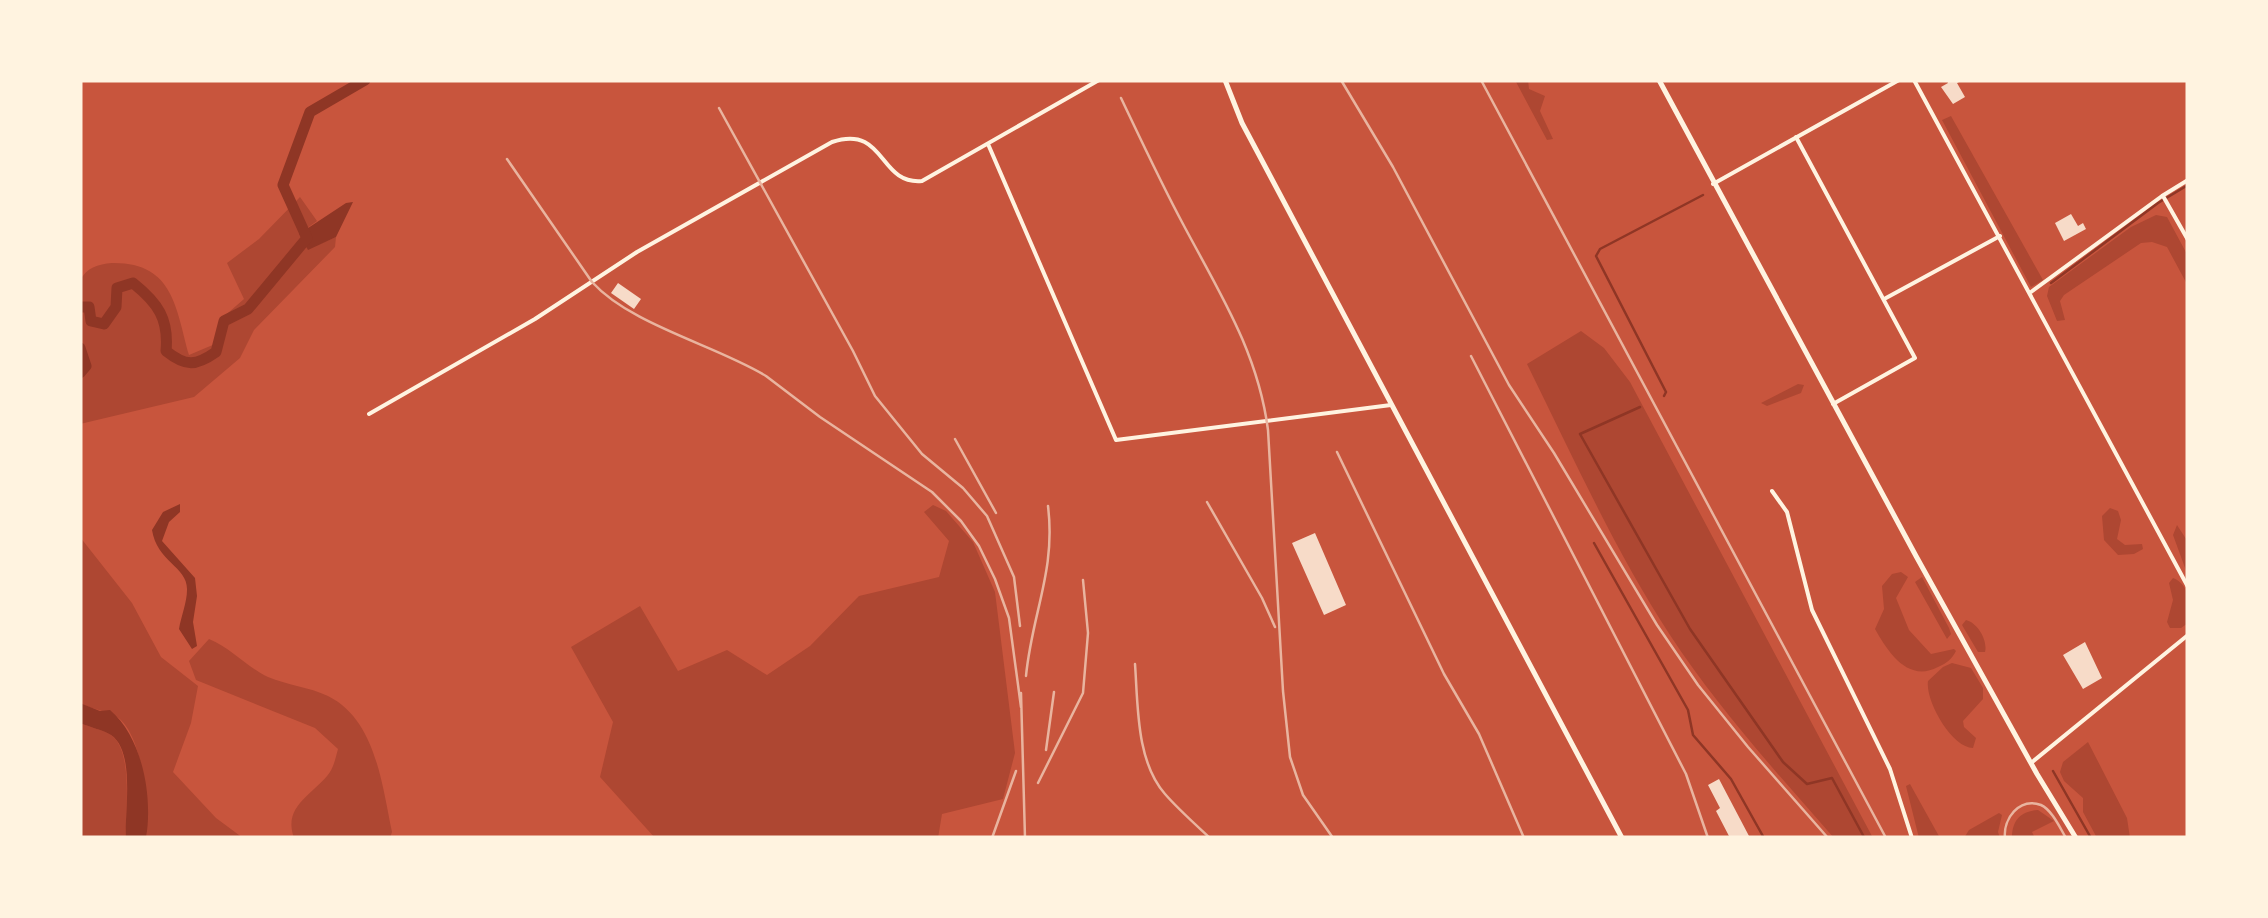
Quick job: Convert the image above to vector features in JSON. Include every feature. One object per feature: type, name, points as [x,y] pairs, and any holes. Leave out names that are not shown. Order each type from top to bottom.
[{"type":"main road","points":[[1225,80],[1242,123],[1622,838]]},
{"type":"main road","points":[[1659,80],[2031,763],[2076,838]]},
{"type":"street","points":[[370,414],[535,319],[637,252],[832,142],[844,138],[863,140],[881,154],[896,175],[912,182],[932,176],[1098,80]]},
{"type":"street","points":[[1713,184],[1899,80]]},
{"type":"street","points":[[1914,80],[2188,587]]},
{"type":"street","points":[[1796,137],[1916,358],[1834,404]]},
{"type":"street","points":[[988,144],[1116,440],[1391,406]]},
{"type":"street","points":[[2031,292],[2188,180]]},
{"type":"street","points":[[2162,196],[2188,240]]},
{"type":"street","points":[[1884,299],[2000,236]]},
{"type":"street","points":[[1772,491],[1788,512],[1812,610],[1890,769],[1912,838]]},
{"type":"street","points":[[2031,763],[2188,635]]},
{"type":"shaded area","points":[[1515,80],[1528,80],[1529,89],[1545,96],[1540,111],[1553,139],[1547,140]]},
{"type":"shaded area","points":[[1951,116],[2043,280],[2031,287],[1942,120]]},
{"type":"shaded area","points":[[300,197],[317,221],[299,234],[308,249],[336,237],[335,247],[254,330],[240,358],[194,397],[80,424],[80,281],[86,273],[112,263],[148,270],[169,291],[189,355],[215,344],[221,319],[244,299],[227,263],[259,239]]},
{"type":"shaded area","points":[[353,202],[336,237],[308,250],[299,234]]},
{"type":"shaded area","points":[[2156,215],[2167,217],[2188,256],[2188,286],[2167,247],[2141,243],[2064,295],[2060,301],[2065,320],[2057,321],[2047,296],[2049,287],[2131,227]]},
{"type":"shaded area","points":[[1581,331],[1604,348],[1630,382],[1873,838],[1834,838],[1708,688],[1630,569],[1527,364]]},
{"type":"shaded area","points":[[1798,384],[1804,385],[1801,393],[1767,406],[1761,403]]},
{"type":"shaded area","points":[[180,504],[180,512],[169,522],[162,541],[195,578],[193,622],[197,646],[192,649],[179,629],[186,582],[160,550],[152,530],[163,512]]},
{"type":"shaded area","points":[[933,505],[946,511],[973,542],[995,592],[1015,753],[1003,799],[942,814],[938,838],[655,838],[600,777],[613,722],[571,647],[640,606],[678,671],[727,650],[767,675],[810,646],[859,596],[939,577],[949,541],[924,512]]},
{"type":"shaded area","points":[[2110,508],[2118,511],[2121,520],[2117,539],[2125,545],[2142,544],[2143,549],[2118,555],[2104,540],[2102,516]]},
{"type":"shaded area","points":[[2177,525],[2188,542],[2188,576],[2173,535]]},
{"type":"shaded area","points":[[80,537],[132,603],[161,657],[198,686],[191,723],[173,772],[216,818],[243,838],[146,838],[145,792],[133,739],[117,717],[80,703]]},
{"type":"shaded area","points":[[1901,572],[1908,577],[1896,598],[1909,630],[1931,654],[1956,651],[1947,662],[1927,671],[1900,663],[1875,629],[1884,609],[1882,586],[1892,574]]},
{"type":"shaded area","points":[[1922,577],[1949,628],[1951,634],[1947,639],[1915,582]]},
{"type":"shaded area","points":[[2173,578],[2188,597],[2188,623],[2181,628],[2170,628],[2167,622],[2173,600],[2169,583]]},
{"type":"shaded area","points":[[1966,620],[1981,633],[1985,652],[1978,652],[1962,625]]},
{"type":"shaded area","points":[[209,639],[268,677],[328,696],[357,721],[380,775],[390,838],[294,838],[291,827],[296,808],[330,772],[338,749],[315,728],[196,680],[189,661]]},
{"type":"shaded area","points":[[1952,663],[1971,668],[1983,688],[1983,699],[1963,721],[1976,738],[1973,748],[1949,732],[1935,711],[1928,690],[1928,681]]},
{"type":"shaded area","points":[[80,703],[100,711],[110,710],[131,736],[146,787],[146,838],[126,838],[124,755],[111,735],[80,723]]},
{"type":"shaded area","points":[[80,723],[111,735],[123,755],[126,838],[80,838]]},
{"type":"shaded area","points":[[2088,742],[2127,818],[2130,838],[2097,838],[2083,812],[2083,798],[2060,772],[2063,762]]},
{"type":"shaded area","points":[[1910,784],[1940,838],[1919,838],[1906,786]]},
{"type":"shaded area","points":[[2038,810],[2054,821],[2032,832],[2035,838],[2012,838],[2018,818]]},
{"type":"shaded area","points":[[1999,813],[2000,838],[1964,838],[1969,830]]},
{"type":"building","points":[[1947,80],[1963,80],[1957,83],[1965,97],[1953,104],[1941,87]]},
{"type":"building","points":[[2071,214],[2078,226],[2083,223],[2086,229],[2064,241],[2055,223]]},
{"type":"building","points":[[618,283],[641,299],[634,309],[611,293]]},
{"type":"building","points":[[1315,533],[1346,605],[1324,615],[1292,543]]},
{"type":"building","points":[[2085,642],[2102,678],[2083,689],[2063,655]]},
{"type":"building","points":[[1719,779],[1749,836],[1730,838],[1708,785]]},
{"type":"waterway","points":[[80,307],[89,307],[91,321],[104,324],[116,307],[117,288],[133,283],[160,312],[166,330],[166,351],[191,363],[216,352],[224,321],[248,309],[307,238],[283,185],[310,112],[365,80]]},
{"type":"waterway","points":[[2051,283],[2188,185]]},
{"type":"waterway","points":[[1664,396],[1666,392],[1596,256],[1600,249],[1703,195]]},
{"type":"waterway","points":[[80,348],[86,366],[80,373]]},
{"type":"waterway","points":[[1640,407],[1580,434],[1690,629],[1783,762],[1807,784],[1832,778],[1864,837]]},
{"type":"waterway","points":[[1594,543],[1688,710],[1693,735],[1731,779],[1764,838]]},
{"type":"waterway","points":[[2053,771],[2091,838]]},
{"type":"tram line","points":[[2005,838],[2014,811],[2033,803],[2049,811],[2066,838]]},
{"type":"railway","points":[[1341,80],[1393,167],[1509,385],[1657,625],[1698,685],[1828,838]]},
{"type":"railway","points":[[1481,80],[1886,838]]},
{"type":"railway","points":[[1121,98],[1235,323],[1256,374],[1268,430],[1290,757],[1303,795],[1333,838]]},
{"type":"railway","points":[[719,108],[875,396],[922,454],[963,488],[987,516],[1014,577],[1020,626]]},
{"type":"railway","points":[[507,159],[592,282],[609,297],[651,322],[766,376],[932,492],[961,521],[979,546],[1009,618],[1021,707]]},
{"type":"railway","points":[[1471,356],[1686,774],[1708,838]]},
{"type":"railway","points":[[955,439],[996,513]]},
{"type":"railway","points":[[1337,452],[1444,674],[1479,734],[1524,838]]},
{"type":"railway","points":[[1207,502],[1275,627]]},
{"type":"railway","points":[[1026,676],[1049,551],[1048,506]]},
{"type":"railway","points":[[1038,783],[1083,693],[1088,633],[1083,580]]},
{"type":"railway","points":[[1135,664],[1140,732],[1148,766],[1165,794],[1210,838]]},
{"type":"railway","points":[[1046,750],[1054,692]]},
{"type":"railway","points":[[1021,693],[1025,838]]},
{"type":"railway","points":[[992,838],[1016,771]]}]
